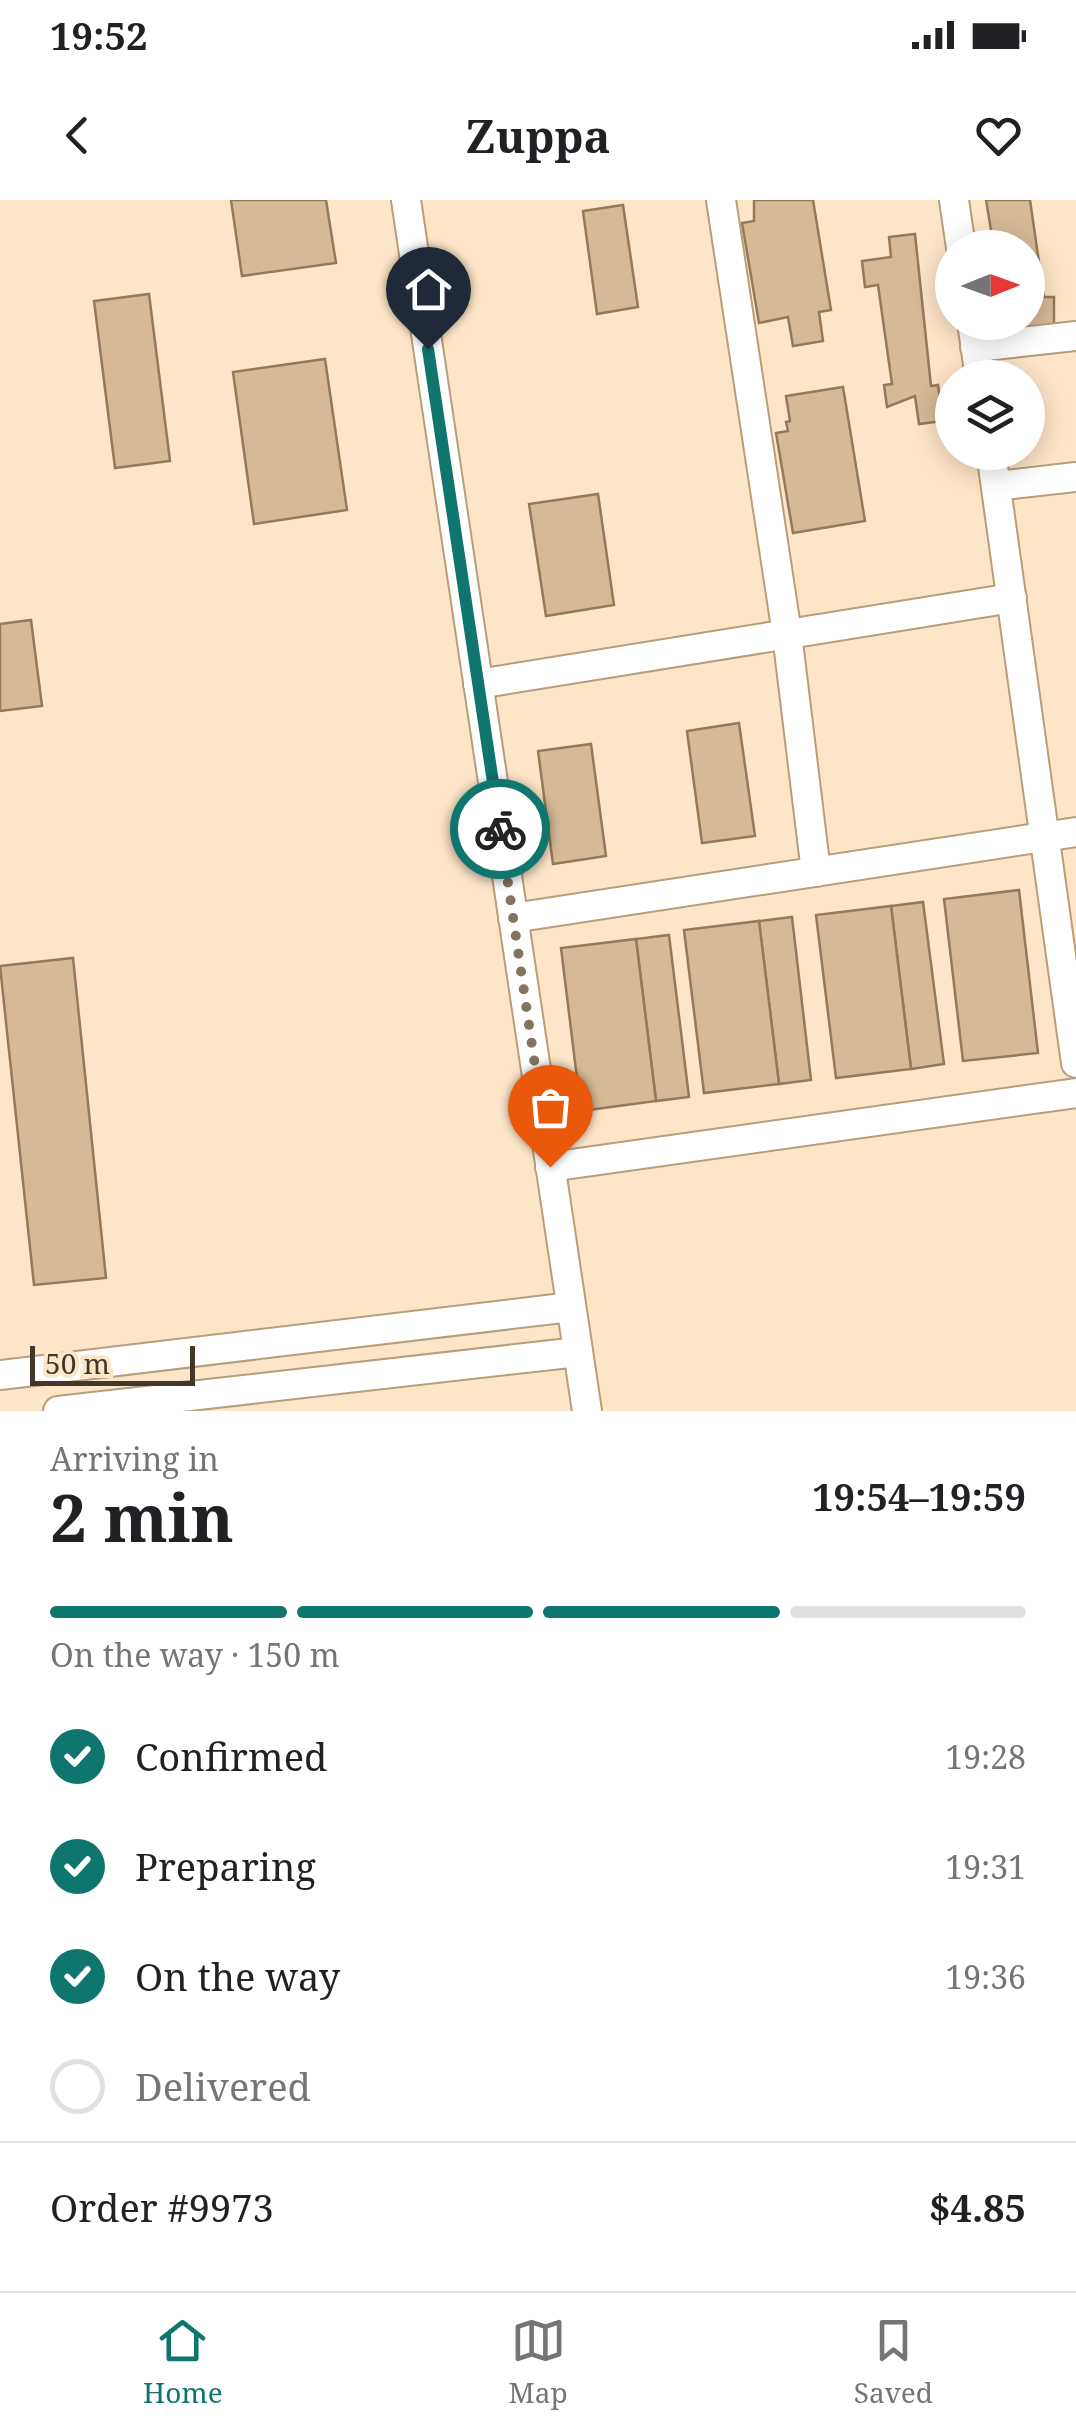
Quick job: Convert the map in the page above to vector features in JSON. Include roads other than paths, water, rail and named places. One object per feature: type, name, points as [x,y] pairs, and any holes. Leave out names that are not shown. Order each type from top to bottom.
[{"type":"lane","points":[[406,200],[587,1411]]},
{"type":"lane","points":[[721,200],[787,634],[816,872]]},
{"type":"lane","points":[[954,200],[958,230]]},
{"type":"lane","points":[[1045,336],[1076,336]]},
{"type":"lane","points":[[994,470],[1048,837],[1076,1062]]},
{"type":"lane","points":[[996,486],[1076,477]]},
{"type":"lane","points":[[478,684],[1012,598]]},
{"type":"lane","points":[[513,918],[1076,832]]},
{"type":"lane","points":[[550,1167],[1076,1093]]},
{"type":"lane","points":[[0,1375],[571,1306]]},
{"type":"lane","points":[[58,1411],[578,1352]]}]
